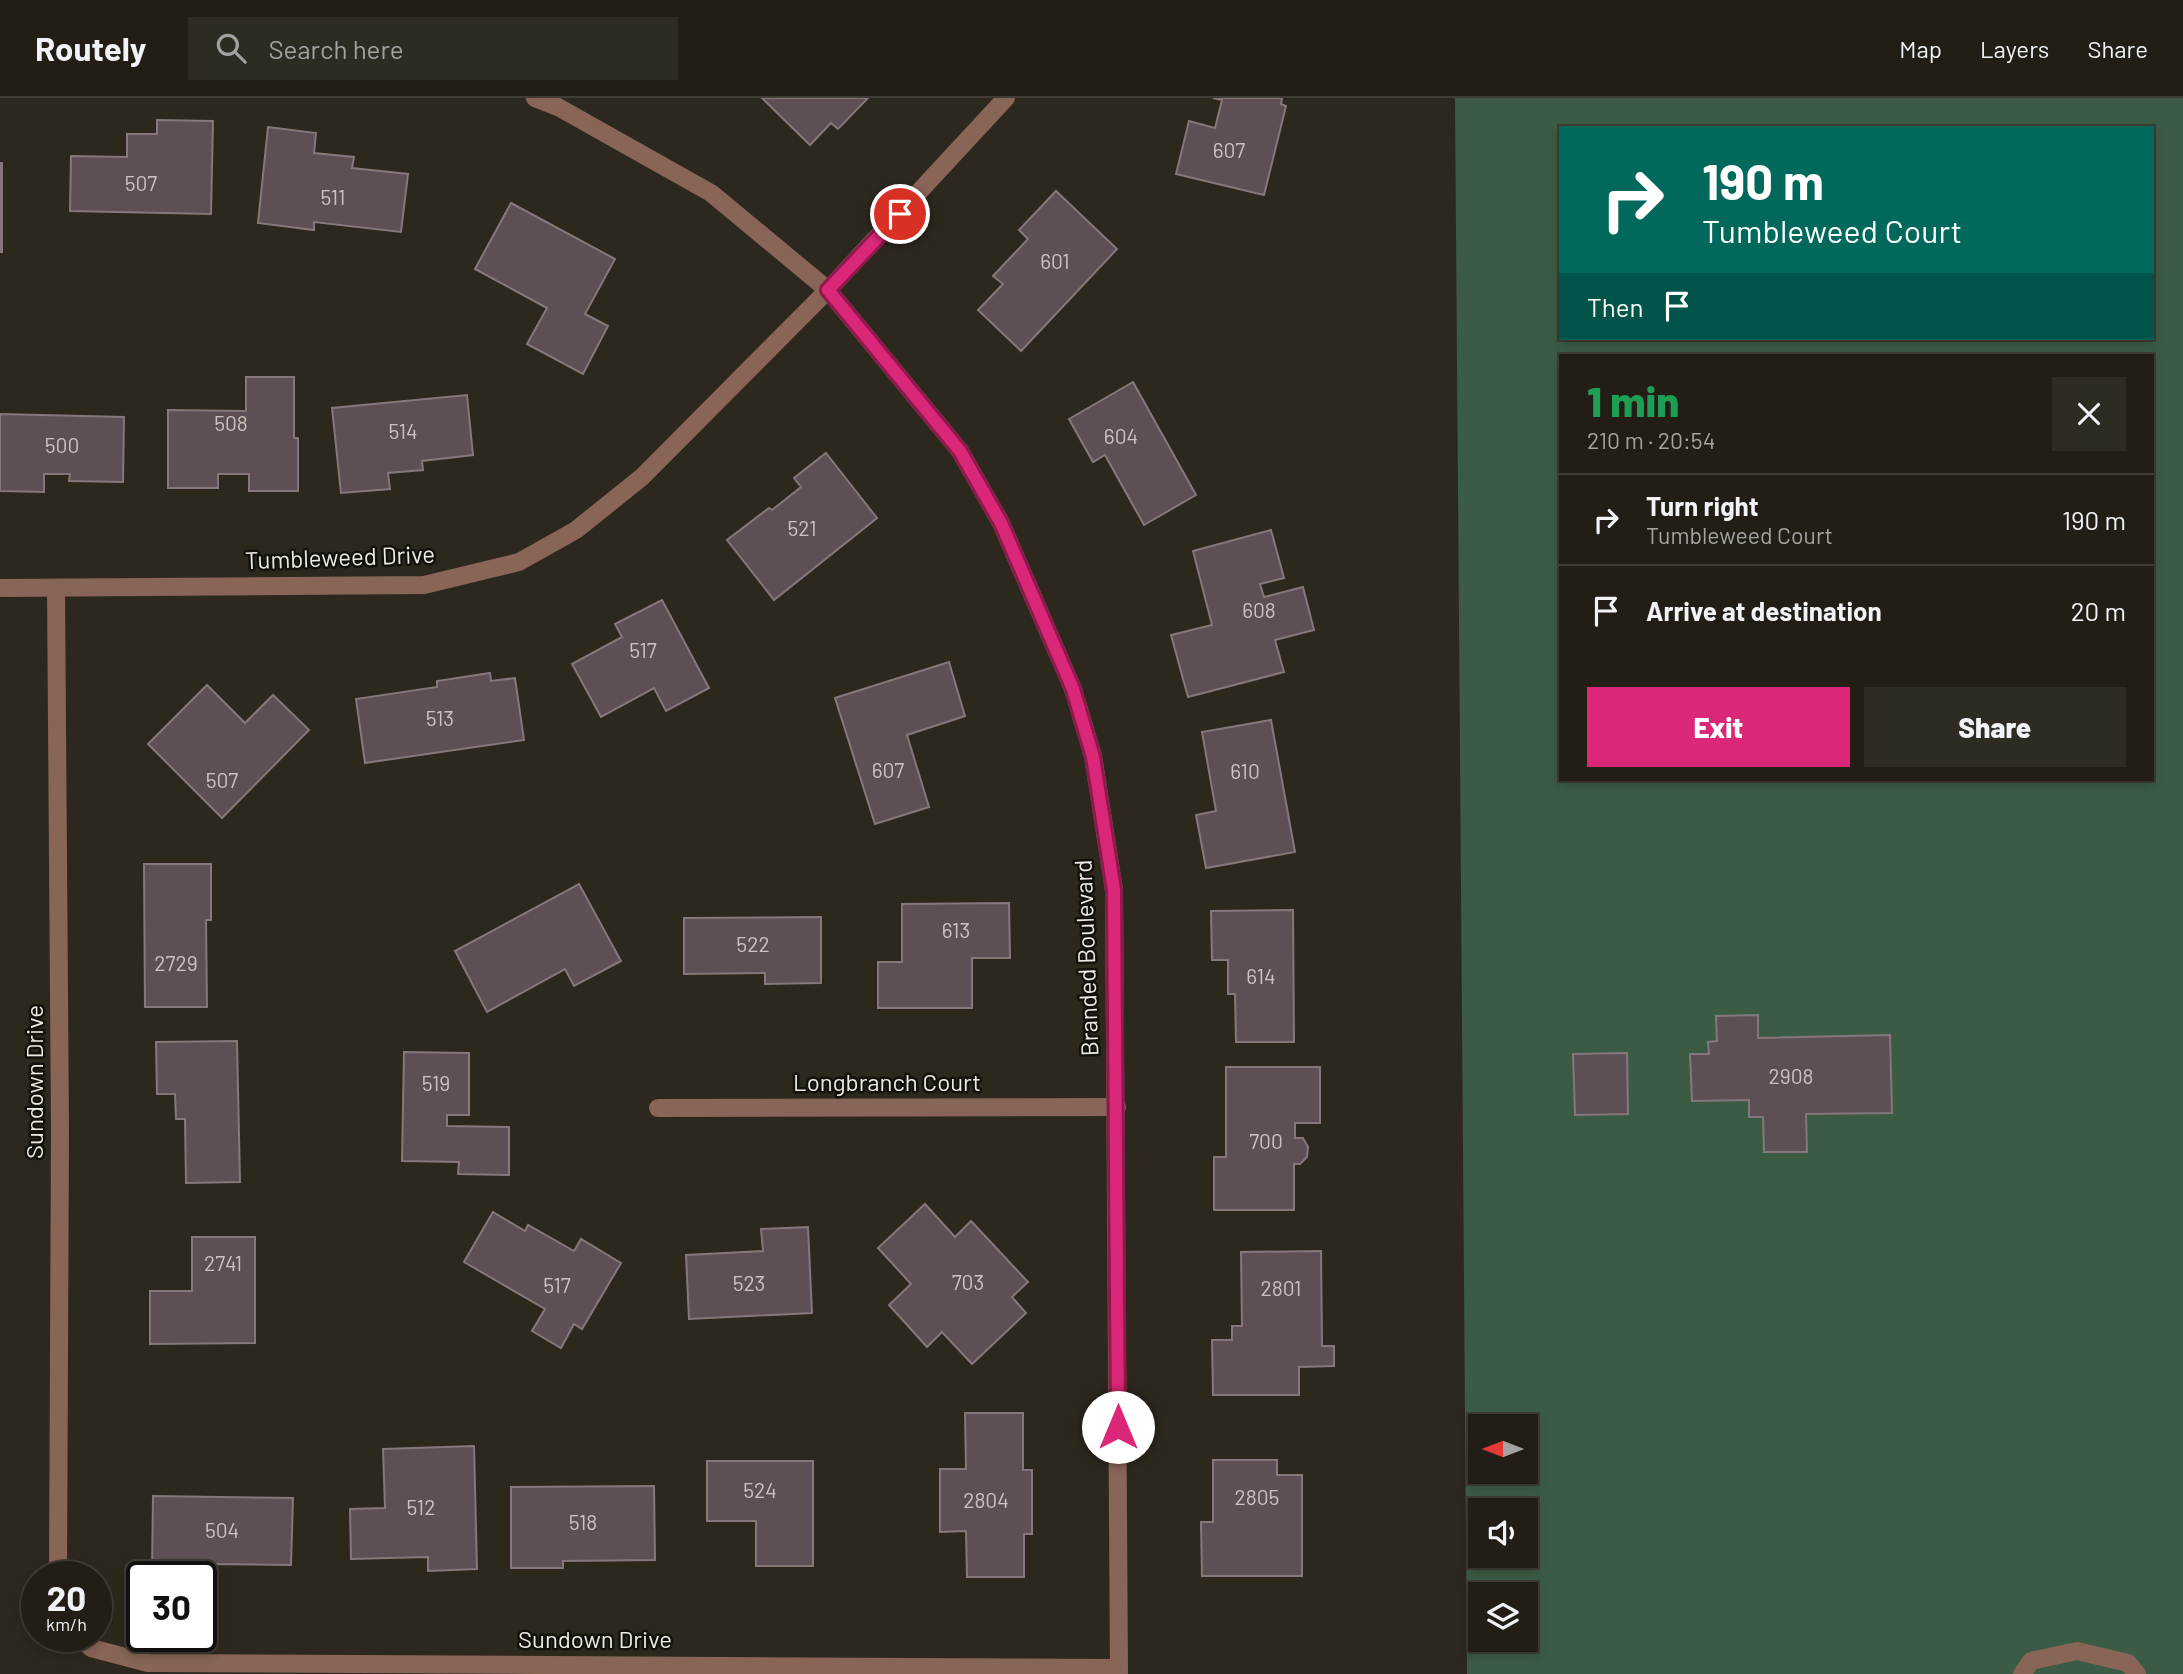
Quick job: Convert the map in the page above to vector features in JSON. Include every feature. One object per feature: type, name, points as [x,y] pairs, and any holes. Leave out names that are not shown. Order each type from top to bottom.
[{"type":"street","name":"Branded Boulevard","points":[[535,98],[558,107],[711,193],[828,290],[960,451],[1001,523],[1073,689],[1093,757],[1114,890],[1119,1671]]},
{"type":"street","name":"Tumbleweed Drive","points":[[0,588],[424,585],[519,562],[576,530],[642,477],[828,290],[1006,98]]},
{"type":"street","name":"Sundown Drive","points":[[56,588],[60,1130],[58,1561]]},
{"type":"street","name":"Longbranch Court","points":[[658,1108],[1117,1107]]},
{"type":"street","points":[[2022,1674],[2032,1661],[2077,1651],[2128,1663],[2137,1674]]},
{"type":"street","name":"Sundown Drive","points":[[107,1652],[148,1662],[1119,1671]]},
{"type":"green space","points":[[1455,98],[2183,98],[2183,1674],[1467,1674]]},
{"type":"building","points":[[762,98],[868,98],[838,129],[831,123],[810,145]]},
{"type":"building","points":[[1213,98],[1282,98],[1281,104],[1286,106],[1264,195],[1176,174],[1189,121],[1215,128],[1222,100]]},
{"type":"building","points":[[157,120],[213,121],[211,214],[70,211],[71,156],[127,157],[127,134],[157,134]]},
{"type":"building","points":[[268,127],[316,133],[314,153],[354,157],[352,168],[408,174],[401,232],[314,222],[314,230],[258,223]]},
{"type":"building","points":[[2,163],[2,252],[0,252]]},
{"type":"building","points":[[1056,191],[1117,249],[1021,351],[978,310],[1003,284],[993,276],[1028,239],[1019,230]]},
{"type":"building","points":[[511,203],[615,259],[585,314],[608,326],[583,374],[527,344],[547,308],[475,269]]},
{"type":"building","points":[[246,377],[294,377],[294,438],[298,438],[298,491],[249,491],[249,474],[218,474],[218,488],[168,488],[168,410],[246,411]]},
{"type":"building","points":[[1133,382],[1196,495],[1144,525],[1105,455],[1093,462],[1069,419]]},
{"type":"building","points":[[467,395],[473,455],[422,461],[423,470],[388,473],[390,489],[341,493],[332,408]]},
{"type":"building","points":[[0,414],[124,417],[123,482],[69,481],[70,474],[44,474],[44,492],[0,491]]},
{"type":"building","points":[[826,453],[877,518],[774,600],[727,540],[801,487],[794,478]]},
{"type":"building","points":[[1271,530],[1284,578],[1260,584],[1264,597],[1303,587],[1314,630],[1275,640],[1284,672],[1188,697],[1171,635],[1212,625],[1193,551]]},
{"type":"building","points":[[662,600],[709,688],[666,711],[654,688],[601,717],[572,664],[622,637],[615,624]]},
{"type":"building","points":[[949,662],[965,716],[907,735],[929,807],[875,824],[835,698]]},
{"type":"building","points":[[490,673],[491,681],[515,678],[524,740],[365,763],[356,699],[437,687],[437,681]]},
{"type":"building","points":[[207,685],[245,723],[273,695],[309,730],[222,818],[148,744]]},
{"type":"building","points":[[1271,720],[1295,852],[1206,868],[1196,815],[1216,811],[1202,732]]},
{"type":"building","points":[[144,864],[211,864],[211,920],[206,920],[207,1007],[145,1007]]},
{"type":"building","points":[[579,884],[621,961],[574,986],[565,969],[487,1012],[455,951]]},
{"type":"building","points":[[1009,903],[1010,958],[972,958],[972,1008],[878,1008],[878,962],[902,962],[902,904]]},
{"type":"building","points":[[1293,910],[1294,1042],[1236,1042],[1235,994],[1228,994],[1228,960],[1212,960],[1211,911]]},
{"type":"building","points":[[821,917],[821,983],[765,984],[765,973],[684,974],[684,918]]},
{"type":"building","points":[[1758,1015],[1758,1038],[1890,1035],[1892,1113],[1806,1114],[1807,1152],[1764,1152],[1763,1117],[1749,1117],[1749,1100],[1692,1101],[1690,1054],[1709,1054],[1708,1042],[1717,1041],[1716,1016]]},
{"type":"building","points":[[237,1041],[240,1182],[186,1183],[185,1119],[176,1119],[175,1094],[157,1094],[156,1042]]},
{"type":"building","points":[[404,1052],[469,1053],[469,1115],[447,1115],[447,1126],[509,1127],[509,1175],[458,1174],[459,1162],[402,1161]]},
{"type":"building","points":[[1627,1053],[1628,1114],[1575,1115],[1573,1054]]},
{"type":"building","points":[[1226,1067],[1320,1067],[1320,1123],[1295,1123],[1295,1138],[1303,1138],[1308,1147],[1307,1157],[1300,1164],[1294,1164],[1294,1210],[1214,1210],[1214,1157],[1226,1157]]},
{"type":"building","points":[[925,1204],[955,1237],[971,1221],[1028,1282],[1012,1297],[1026,1313],[972,1364],[942,1332],[927,1347],[889,1305],[911,1284],[878,1248]]},
{"type":"building","points":[[493,1212],[525,1231],[528,1225],[574,1251],[581,1239],[621,1263],[582,1329],[574,1324],[561,1348],[532,1331],[545,1309],[464,1262]]},
{"type":"building","points":[[808,1227],[812,1313],[689,1319],[686,1255],[763,1251],[761,1229]]},
{"type":"building","points":[[192,1237],[255,1237],[255,1343],[150,1344],[150,1291],[192,1291]]},
{"type":"building","points":[[1321,1251],[1322,1346],[1334,1346],[1334,1366],[1299,1367],[1299,1395],[1213,1395],[1212,1340],[1232,1340],[1232,1326],[1242,1326],[1241,1252]]},
{"type":"building","points":[[965,1413],[1023,1413],[1023,1470],[1032,1470],[1032,1534],[1024,1534],[1024,1577],[967,1577],[966,1531],[940,1532],[940,1469],[966,1469]]},
{"type":"building","points":[[474,1446],[477,1569],[428,1571],[428,1557],[351,1559],[350,1509],[385,1508],[383,1449]]},
{"type":"building","points":[[1213,1460],[1277,1460],[1277,1475],[1302,1475],[1302,1576],[1202,1576],[1201,1522],[1213,1522]]},
{"type":"building","points":[[707,1461],[813,1461],[813,1566],[756,1566],[756,1521],[707,1521]]},
{"type":"building","points":[[654,1486],[655,1560],[563,1561],[563,1568],[511,1568],[511,1487]]},
{"type":"building","points":[[153,1496],[293,1498],[291,1565],[152,1561]]},
{"type":"route","points":[[900,214],[828,290],[960,451],[1001,523],[1073,689],[1093,757],[1114,890],[1118,1427]]}]
